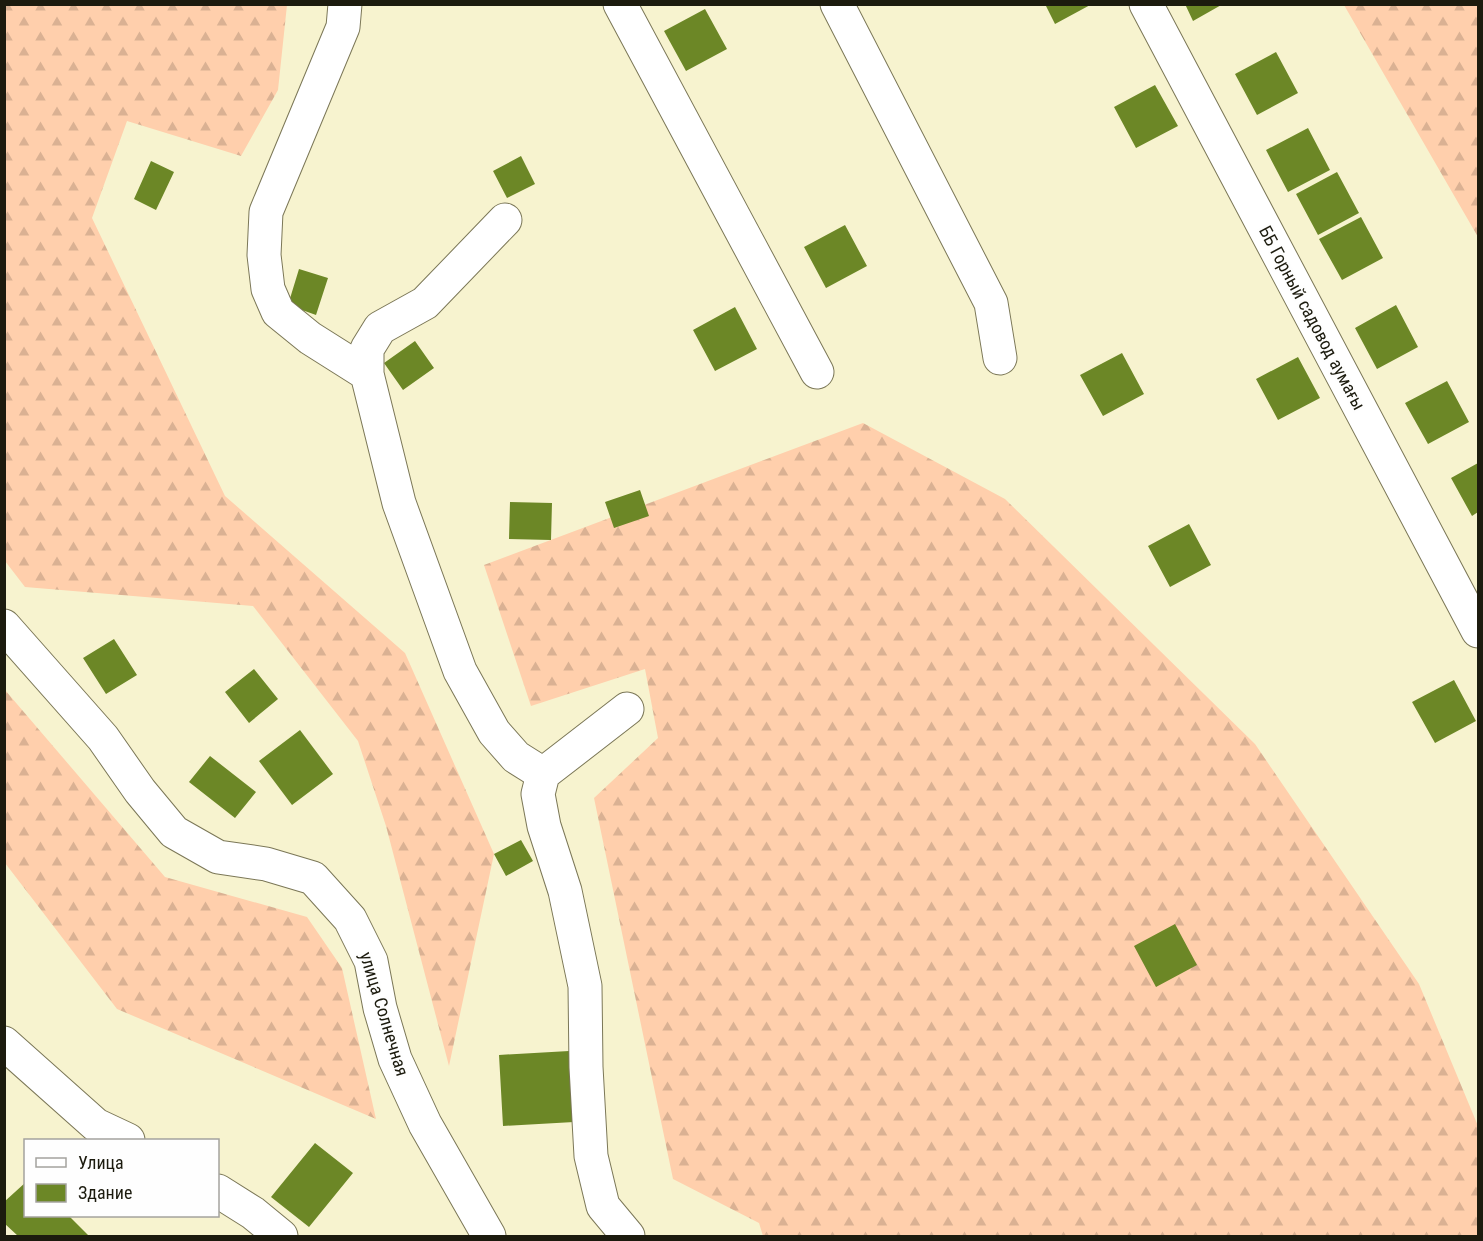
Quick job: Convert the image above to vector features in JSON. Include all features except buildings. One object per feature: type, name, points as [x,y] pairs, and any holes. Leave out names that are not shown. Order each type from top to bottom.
[{"type":"street","points":[[345,4],[343,27],[266,212],[264,255],[268,289],[278,312],[310,338],[367,374]]},
{"type":"street","points":[[620,4],[818,372]]},
{"type":"street","points":[[837,4],[991,303],[1000,358]]},
{"type":"street","name":"ББ Горный садовод аумағы","points":[[1146,4],[1479,632]]},
{"type":"street","points":[[504,220],[425,303],[380,328],[367,349],[367,374],[399,503],[460,671],[494,732],[516,757],[543,774]]},
{"type":"street","name":"улица Солнечная","points":[[4,626],[103,738],[140,790],[174,832],[218,857],[266,864],[313,878],[350,919],[371,961],[380,1008],[395,1059],[425,1124],[489,1236]]},
{"type":"street","points":[[627,708],[543,774],[538,794],[544,826],[564,891],[585,986],[586,1067],[591,1156],[603,1206],[628,1236]]},
{"type":"street","points":[[4,1043],[96,1125],[126,1139]]},
{"type":"street","points":[[219,1192],[253,1213],[281,1236]]},
{"type":"green space","points":[[4,5],[287,5],[278,90],[241,156],[127,121],[92,218],[225,496],[405,653],[494,854],[449,1066],[386,826],[358,741],[253,606],[25,587],[5,561]]},
{"type":"green space","points":[[1344,5],[1478,5],[1478,237]]},
{"type":"green space","points":[[863,423],[1005,499],[1255,744],[1419,984],[1478,1126],[1478,1236],[763,1236],[759,1223],[673,1179],[594,798],[658,738],[645,669],[531,706],[484,565]]},
{"type":"green space","points":[[5,690],[165,877],[307,917],[342,968],[376,1119],[117,1009],[5,863]]}]
